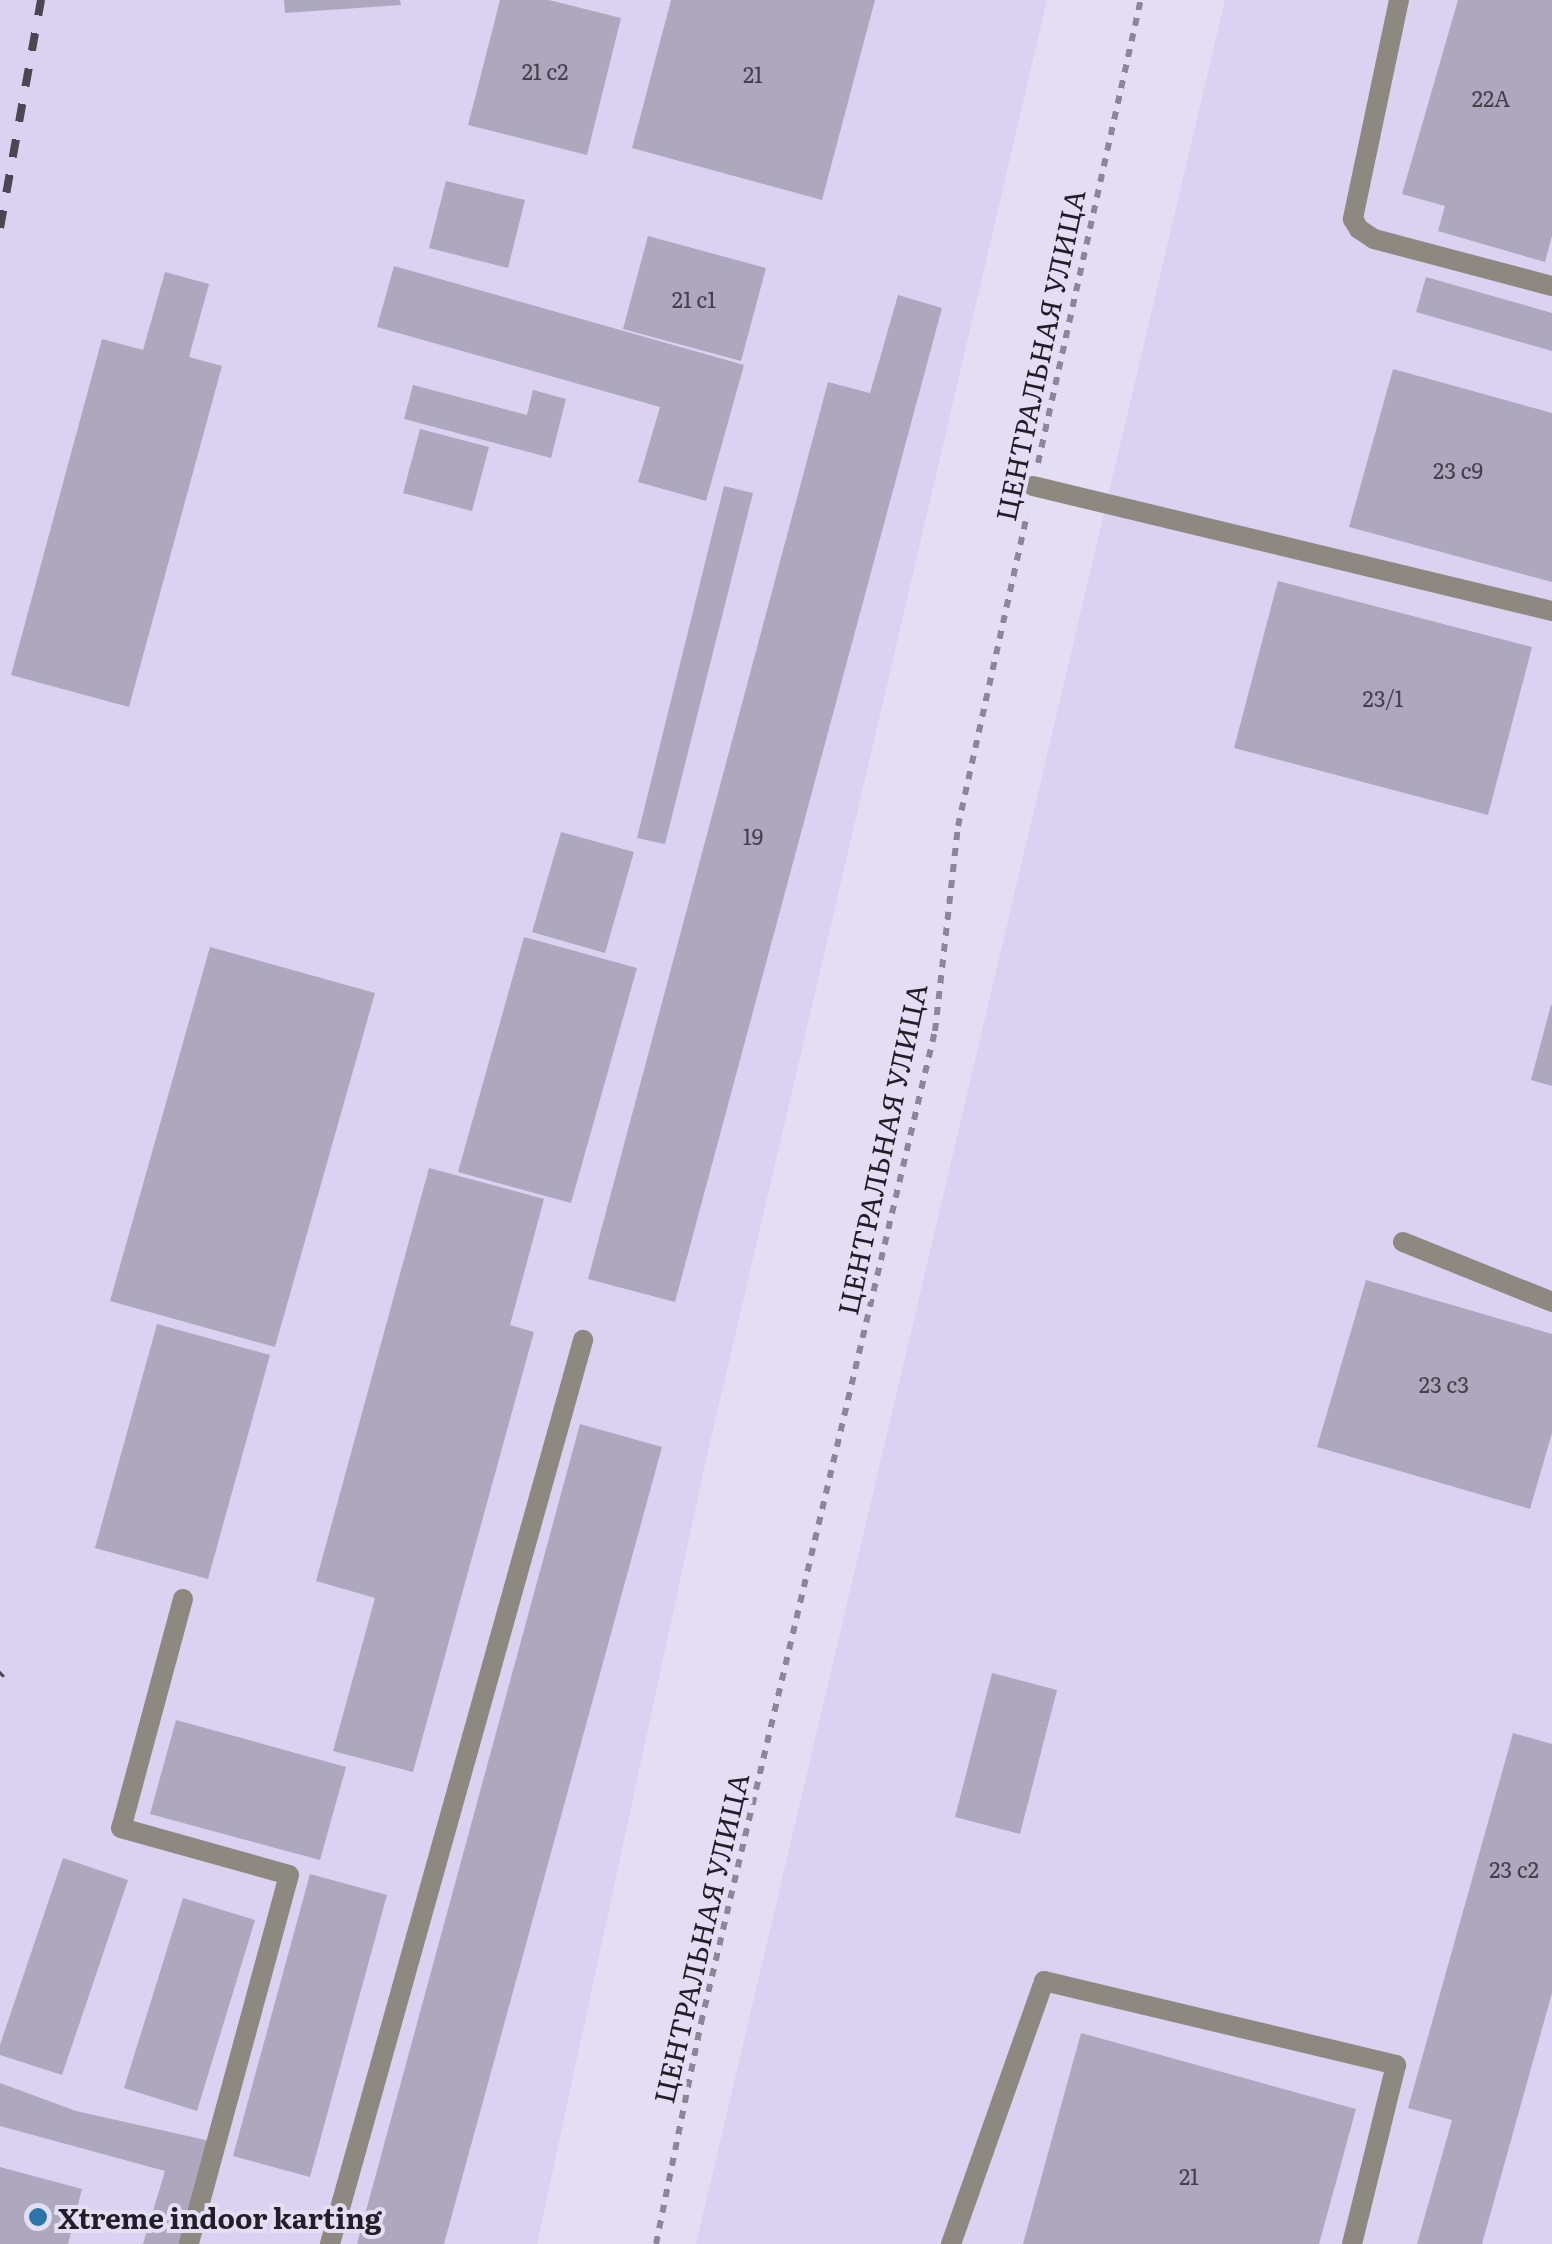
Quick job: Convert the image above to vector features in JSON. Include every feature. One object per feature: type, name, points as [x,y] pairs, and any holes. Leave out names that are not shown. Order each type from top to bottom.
[{"type":"lane","points":[[1400,0],[1354,219],[1359,230],[1374,240],[1552,286]]},
{"type":"lane","points":[[1033,486],[1552,612]]},
{"type":"lane","points":[[1403,1242],[1552,1302]]},
{"type":"lane","points":[[330,2244],[583,1340]]},
{"type":"lane","points":[[183,1599],[121,1828],[289,1875],[189,2244]]},
{"type":"lane","points":[[951,2244],[1044,1980],[1396,2065],[1352,2244]]},
{"type":"path","name":"ЦЕНТРАЛЬНАЯ УЛИЦА","points":[[656,2244],[701,2022],[935,1031],[958,826],[1141,0]]},
{"type":"shaded area","points":[[0,0],[1047,0],[706,1460],[537,2244],[0,2244]]},
{"type":"shaded area","points":[[1225,0],[1552,0],[1552,2244],[696,2244]]},
{"type":"building","points":[[284,0],[400,0],[401,5],[285,13]]},
{"type":"building","points":[[500,0],[549,0],[621,18],[587,155],[468,125]]},
{"type":"building","points":[[671,0],[875,0],[822,200],[632,148]]},
{"type":"building","points":[[1458,0],[1552,0],[1552,236],[1545,262],[1438,231],[1445,206],[1402,194]]},
{"type":"building","points":[[446,181],[525,200],[508,268],[429,248]]},
{"type":"building","points":[[648,236],[766,268],[741,361],[623,329]]},
{"type":"building","points":[[394,266],[744,365],[706,501],[638,482],[660,407],[377,327]]},
{"type":"building","points":[[165,272],[209,284],[189,357],[222,366],[129,707],[11,675],[102,339],[143,350]]},
{"type":"building","points":[[1426,277],[1552,313],[1552,351],[1416,312]]},
{"type":"building","points":[[898,295],[942,308],[675,1302],[588,1279],[828,382],[870,393]]},
{"type":"building","points":[[1393,369],[1552,413],[1552,582],[1349,527]]},
{"type":"building","points":[[413,385],[527,415],[533,390],[566,399],[551,458],[404,419]]},
{"type":"building","points":[[420,429],[489,447],[472,511],[403,493]]},
{"type":"building","points":[[724,486],[753,493],[665,844],[637,838]]},
{"type":"building","points":[[1278,581],[1532,647],[1488,815],[1234,748]]},
{"type":"building","points":[[561,832],[634,852],[605,953],[532,932]]},
{"type":"building","points":[[524,937],[637,968],[571,1203],[458,1172]]},
{"type":"building","points":[[210,947],[375,993],[275,1347],[110,1301]]},
{"type":"building","points":[[1552,1005],[1552,1086],[1531,1080]]},
{"type":"building","points":[[429,1168],[544,1199],[510,1325],[534,1332],[413,1772],[333,1751],[375,1598],[316,1581]]},
{"type":"building","points":[[1366,1280],[1552,1334],[1552,1433],[1530,1509],[1317,1447]]},
{"type":"building","points":[[157,1324],[270,1355],[208,1579],[95,1548]]},
{"type":"building","points":[[580,1424],[662,1447],[444,2244],[357,2244]]},
{"type":"building","points":[[992,1673],[1057,1690],[1020,1834],[955,1817]]},
{"type":"building","points":[[176,1720],[346,1767],[320,1860],[150,1814]]},
{"type":"building","points":[[1513,1733],[1552,1744],[1552,1993],[1482,2244],[1417,2244],[1452,2120],[1408,2108]]},
{"type":"building","points":[[63,1858],[128,1880],[62,2075],[0,2055],[0,2045]]},
{"type":"building","points":[[310,1874],[387,1895],[310,2177],[233,2156]]},
{"type":"building","points":[[183,1898],[255,1920],[197,2111],[124,2088]]},
{"type":"building","points":[[1081,2033],[1356,2109],[1319,2244],[1023,2244]]},
{"type":"building","points":[[0,2083],[76,2111],[210,2141],[179,2244],[143,2244],[165,2171],[0,2126]]},
{"type":"building","name":"Xtreme indoor karting","points":[[0,2167],[82,2189],[68,2244],[0,2244]]},
{"type":"railway","points":[[0,228],[41,0]]},
{"type":"place","name":"Xtreme indoor karting","points":[[38,2217]]}]
